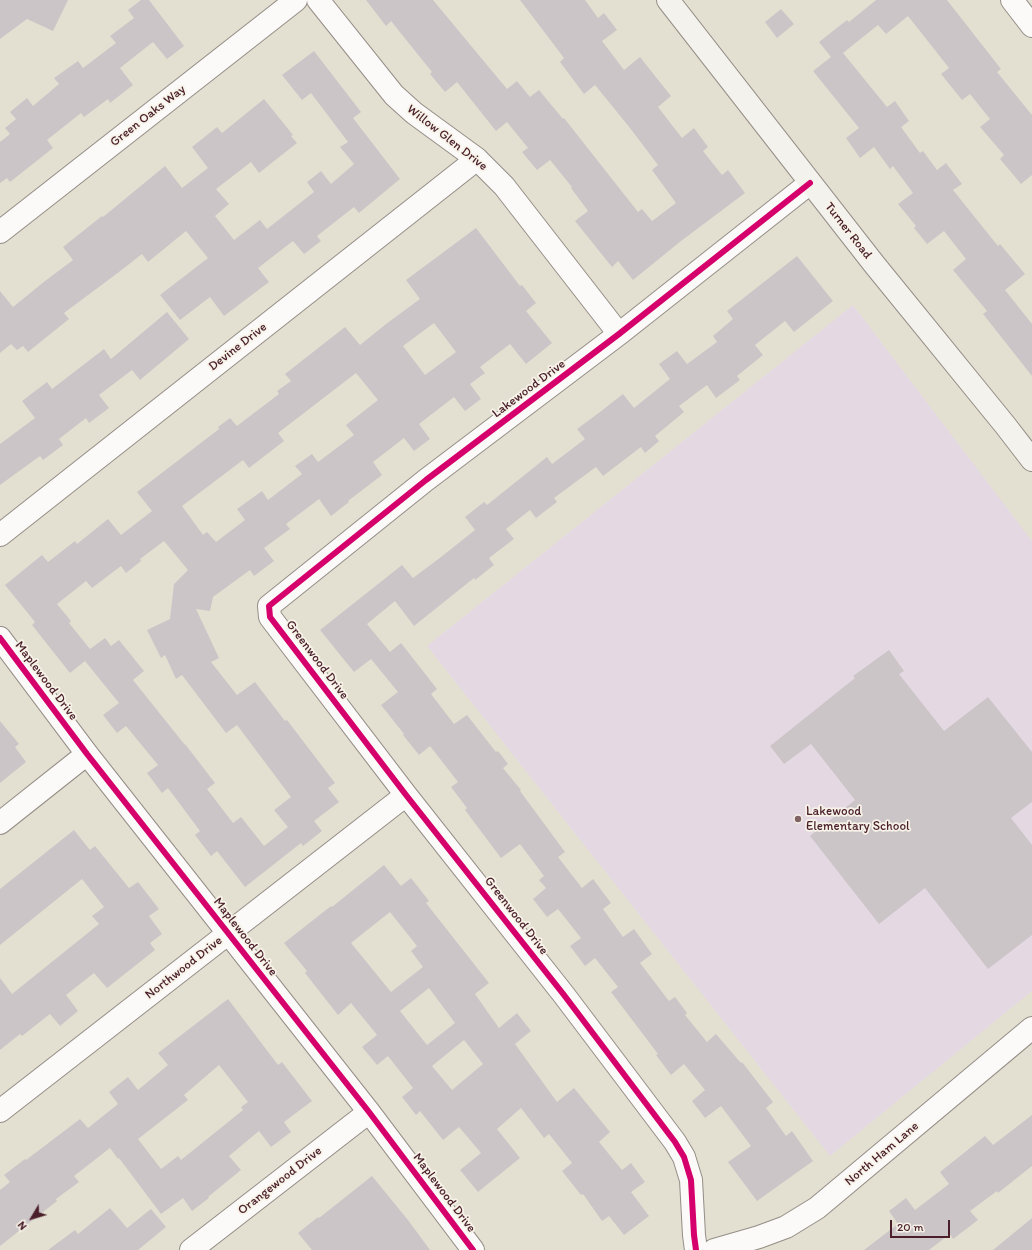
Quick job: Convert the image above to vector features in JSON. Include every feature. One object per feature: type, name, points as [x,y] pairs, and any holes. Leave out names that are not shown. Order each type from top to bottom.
[{"type":"main road","name":"Turner Road","points":[[668,0],[874,264],[1032,460]]},
{"type":"street","name":"Green Oaks Way","points":[[0,232],[296,0]]},
{"type":"street","name":"Willow Glen Drive","points":[[318,0],[394,95],[414,113],[477,159],[504,186],[618,334]]},
{"type":"street","points":[[1012,0],[1032,26]]},
{"type":"street","name":"Devine Drive","points":[[0,535],[477,159]]},
{"type":"street","name":"Lakewood Drive","points":[[270,617],[269,606],[426,480],[618,334],[810,183]]},
{"type":"street","name":"Greenwood Drive","points":[[270,617],[406,795],[564,995],[675,1142],[684,1157],[690,1180],[696,1250]]},
{"type":"street","name":"Maplewood Drive","points":[[0,638],[87,754],[369,1112],[473,1250]]},
{"type":"street","points":[[0,823],[87,754]]},
{"type":"street","name":"Northwood Drive","points":[[0,1111],[406,795]]},
{"type":"street","name":"North Ham Lane","points":[[714,1250],[759,1237],[786,1226],[817,1208],[1032,1028]]},
{"type":"street","name":"Orangewood Drive","points":[[191,1250],[369,1112]]},
{"type":"shaded area","name":"Lakewood Elementary School","points":[[853,305],[1032,541],[1032,991],[830,1156],[427,646]]},
{"type":"building","points":[[0,0],[68,0],[53,31],[27,19],[0,39]]},
{"type":"building","points":[[141,0],[149,0],[184,46],[167,59],[153,42],[120,68],[133,85],[110,103],[108,99],[84,117],[81,113],[47,140],[53,148],[10,182],[7,178],[0,183],[0,142],[10,134],[5,128],[16,119],[10,112],[27,98],[33,106],[59,84],[54,78],[78,61],[83,68],[116,43],[110,36],[134,18],[128,10]]},
{"type":"building","points":[[366,0],[433,0],[507,89],[517,81],[530,97],[539,90],[563,119],[564,118],[638,212],[642,209],[652,221],[676,203],[652,170],[658,165],[595,85],[584,94],[560,62],[564,58],[520,0],[585,0],[598,18],[604,13],[617,30],[602,41],[624,70],[640,57],[671,96],[658,107],[682,138],[694,128],[708,147],[703,151],[722,175],[728,170],[745,193],[681,241],[633,280],[618,261],[612,267],[575,221],[588,211],[571,188],[572,187],[550,160],[537,170],[522,152],[528,148],[507,122],[496,131],[457,82],[445,92],[430,74],[432,72],[391,21],[386,26]]},
{"type":"building","points":[[876,0],[947,0],[1001,69],[997,72],[1032,115],[1032,175],[1021,184],[1000,159],[1004,155],[980,127],[990,119],[970,94],[962,100],[941,74],[949,68],[908,16],[886,34],[878,25],[843,53],[887,107],[895,101],[909,121],[901,127],[920,153],[923,151],[937,170],[946,163],[962,184],[953,190],[998,246],[1000,244],[1025,274],[1005,290],[1032,324],[1032,376],[983,314],[987,311],[953,270],[966,259],[944,231],[927,244],[914,228],[916,226],[898,204],[913,193],[893,166],[890,169],[874,147],[860,158],[846,138],[859,128],[813,71],[831,57],[819,42],[847,20],[849,22]]},
{"type":"building","points":[[781,9],[794,24],[777,38],[765,22]]},
{"type":"building","points":[[314,51],[361,112],[353,118],[400,179],[359,213],[354,207],[317,236],[321,241],[304,254],[293,241],[258,268],[269,282],[224,316],[210,297],[180,320],[160,295],[208,258],[186,231],[148,262],[142,254],[64,313],[69,319],[28,352],[23,346],[17,350],[11,344],[0,353],[0,291],[13,307],[73,260],[63,247],[102,216],[103,217],[165,166],[182,188],[208,168],[192,147],[217,127],[222,133],[264,99],[293,135],[291,136],[297,143],[259,173],[251,162],[216,189],[229,204],[215,216],[234,240],[260,220],[267,229],[314,192],[307,182],[321,171],[331,184],[354,164],[340,147],[348,142],[311,93],[302,100],[282,75]]},
{"type":"building","points":[[476,228],[520,286],[522,285],[536,303],[526,311],[552,343],[526,364],[510,344],[480,367],[485,373],[470,384],[481,399],[465,411],[454,397],[419,424],[430,439],[414,451],[404,438],[373,462],[382,475],[331,516],[319,499],[286,524],[290,529],[264,548],[274,561],[254,576],[250,570],[213,597],[210,611],[196,609],[219,658],[211,662],[237,695],[255,682],[285,721],[287,720],[335,783],[328,788],[339,802],[314,821],[322,831],[303,846],[301,843],[245,887],[217,851],[211,856],[195,835],[200,831],[168,788],[162,793],[147,773],[158,765],[126,726],[117,733],[103,715],[119,703],[85,661],[70,673],[32,625],[35,622],[5,585],[42,555],[48,562],[75,541],[77,544],[108,519],[121,535],[152,511],[137,492],[219,429],[218,427],[230,418],[237,426],[279,394],[277,391],[291,381],[285,374],[345,327],[360,345],[420,299],[406,280]],"holes":[[[434,323],[456,352],[425,375],[403,346]],[[356,373],[378,400],[346,425],[354,435],[318,462],[312,454],[295,466],[302,474],[268,500],[262,491],[237,509],[245,520],[216,542],[207,532],[203,535],[182,506],[243,460],[249,468],[284,441],[278,433]],[[164,541],[188,570],[174,584],[170,619],[147,630],[161,658],[165,655],[176,679],[182,675],[226,733],[237,725],[291,797],[274,810],[288,827],[264,846],[241,817],[233,823],[207,789],[215,783],[133,680],[144,671],[119,640],[111,646],[105,638],[90,649],[69,623],[71,621],[57,604],[86,581],[92,588],[121,566],[126,573],[141,561],[140,559]]]},
{"type":"building","points":[[797,256],[833,301],[794,332],[785,321],[755,345],[763,355],[737,376],[740,380],[716,398],[707,385],[679,406],[684,412],[655,436],[659,441],[645,453],[641,447],[603,476],[596,467],[554,498],[557,502],[536,518],[530,510],[506,529],[514,539],[489,558],[494,565],[475,580],[474,578],[414,626],[395,601],[367,624],[390,652],[401,643],[437,689],[431,694],[454,724],[467,715],[496,752],[498,751],[508,764],[503,768],[521,790],[520,791],[565,852],[558,857],[582,888],[593,879],[611,903],[603,909],[623,937],[634,929],[652,954],[640,963],[669,1001],[675,997],[687,1013],[685,1015],[707,1042],[716,1034],[741,1063],[742,1062],[773,1102],[766,1108],[786,1136],[792,1131],[813,1161],[757,1201],[728,1162],[751,1146],[721,1106],[705,1118],[692,1101],[705,1090],[684,1064],[671,1075],[656,1055],[658,1054],[611,992],[618,987],[595,958],[585,966],[570,946],[581,938],[558,909],[547,917],[533,899],[546,888],[539,880],[544,876],[520,844],[501,858],[465,810],[467,808],[451,787],[458,782],[430,746],[419,755],[403,735],[404,734],[381,705],[398,692],[371,659],[354,672],[320,630],[402,565],[413,578],[441,557],[475,530],[465,517],[484,502],[487,505],[547,457],[552,464],[585,439],[577,429],[623,394],[634,408],[670,379],[659,364],[677,351],[687,364],[717,342],[713,336],[733,319],[727,311]]},
{"type":"building","points":[[167,312],[189,339],[140,380],[132,370],[99,395],[109,408],[89,423],[86,418],[59,439],[63,445],[43,460],[40,456],[0,485],[0,444],[35,418],[22,401],[47,382],[52,389],[104,349],[111,359]]},
{"type":"building","points":[[889,650],[904,671],[899,674],[944,731],[988,697],[1032,752],[1032,802],[1011,818],[1032,845],[1032,935],[988,969],[925,888],[879,924],[810,836],[855,800],[811,744],[784,764],[770,746],[855,678],[853,676]]},
{"type":"building","points":[[0,721],[19,744],[15,747],[26,762],[0,783]]},
{"type":"building","points":[[74,830],[90,850],[95,846],[129,888],[138,882],[159,909],[149,916],[162,934],[150,943],[155,950],[107,988],[94,973],[66,995],[78,1011],[60,1026],[50,1014],[22,1036],[20,1034],[0,1050],[0,978],[12,994],[99,924],[92,916],[104,907],[82,879],[0,945],[0,889]]},
{"type":"building","points":[[384,865],[401,886],[411,878],[429,901],[426,903],[489,983],[475,994],[499,1028],[517,1013],[531,1031],[515,1044],[557,1102],[574,1088],[610,1132],[599,1142],[622,1170],[631,1163],[645,1182],[631,1192],[649,1216],[624,1235],[609,1216],[602,1221],[583,1194],[581,1195],[562,1171],[572,1163],[549,1134],[544,1138],[521,1108],[497,1129],[520,1158],[478,1192],[460,1170],[481,1153],[459,1127],[443,1140],[420,1111],[416,1115],[402,1097],[413,1088],[388,1056],[377,1065],[362,1047],[377,1035],[351,1003],[338,1015],[305,973],[307,971],[284,943],[331,906],[332,907]],"holes":[[[390,912],[417,946],[411,951],[423,967],[391,992],[351,943]],[[429,988],[455,1023],[427,1045],[400,1011]],[[464,1040],[483,1064],[452,1090],[432,1066]]]},
{"type":"building","points":[[228,999],[278,1065],[282,1062],[312,1101],[284,1122],[291,1132],[271,1147],[259,1131],[229,1156],[241,1170],[192,1211],[183,1198],[161,1214],[110,1148],[74,1176],[79,1182],[56,1199],[57,1201],[0,1246],[0,1190],[10,1182],[4,1175],[80,1119],[88,1128],[118,1104],[109,1092],[128,1077],[138,1090],[168,1065],[158,1053]],"holes":[[[219,1065],[248,1102],[241,1107],[243,1110],[181,1160],[178,1156],[161,1169],[138,1139],[188,1100],[184,1095]]]},
{"type":"building","points":[[1032,1115],[1032,1166],[998,1193],[997,1191],[970,1211],[978,1220],[953,1239],[950,1234],[929,1250],[864,1250],[898,1224],[889,1211],[906,1198],[915,1210],[949,1184],[940,1172],[985,1136],[993,1145]]},
{"type":"building","points":[[372,1176],[430,1250],[312,1250],[298,1233]]},
{"type":"building","points":[[110,1208],[127,1228],[151,1209],[166,1227],[138,1250],[48,1250],[75,1230],[78,1234]]},
{"type":"building","points":[[1032,1218],[1032,1250],[993,1250]]},
{"type":"cycle path","points":[[696,1250],[691,1180],[684,1157],[675,1142],[564,995],[406,795],[270,617],[269,606],[426,480],[619,334],[810,183]]},
{"type":"cycle path","points":[[0,638],[87,754],[369,1112],[473,1250]]},
{"type":"place","name":"Lakewood Elementary School","points":[[798,819]]}]
